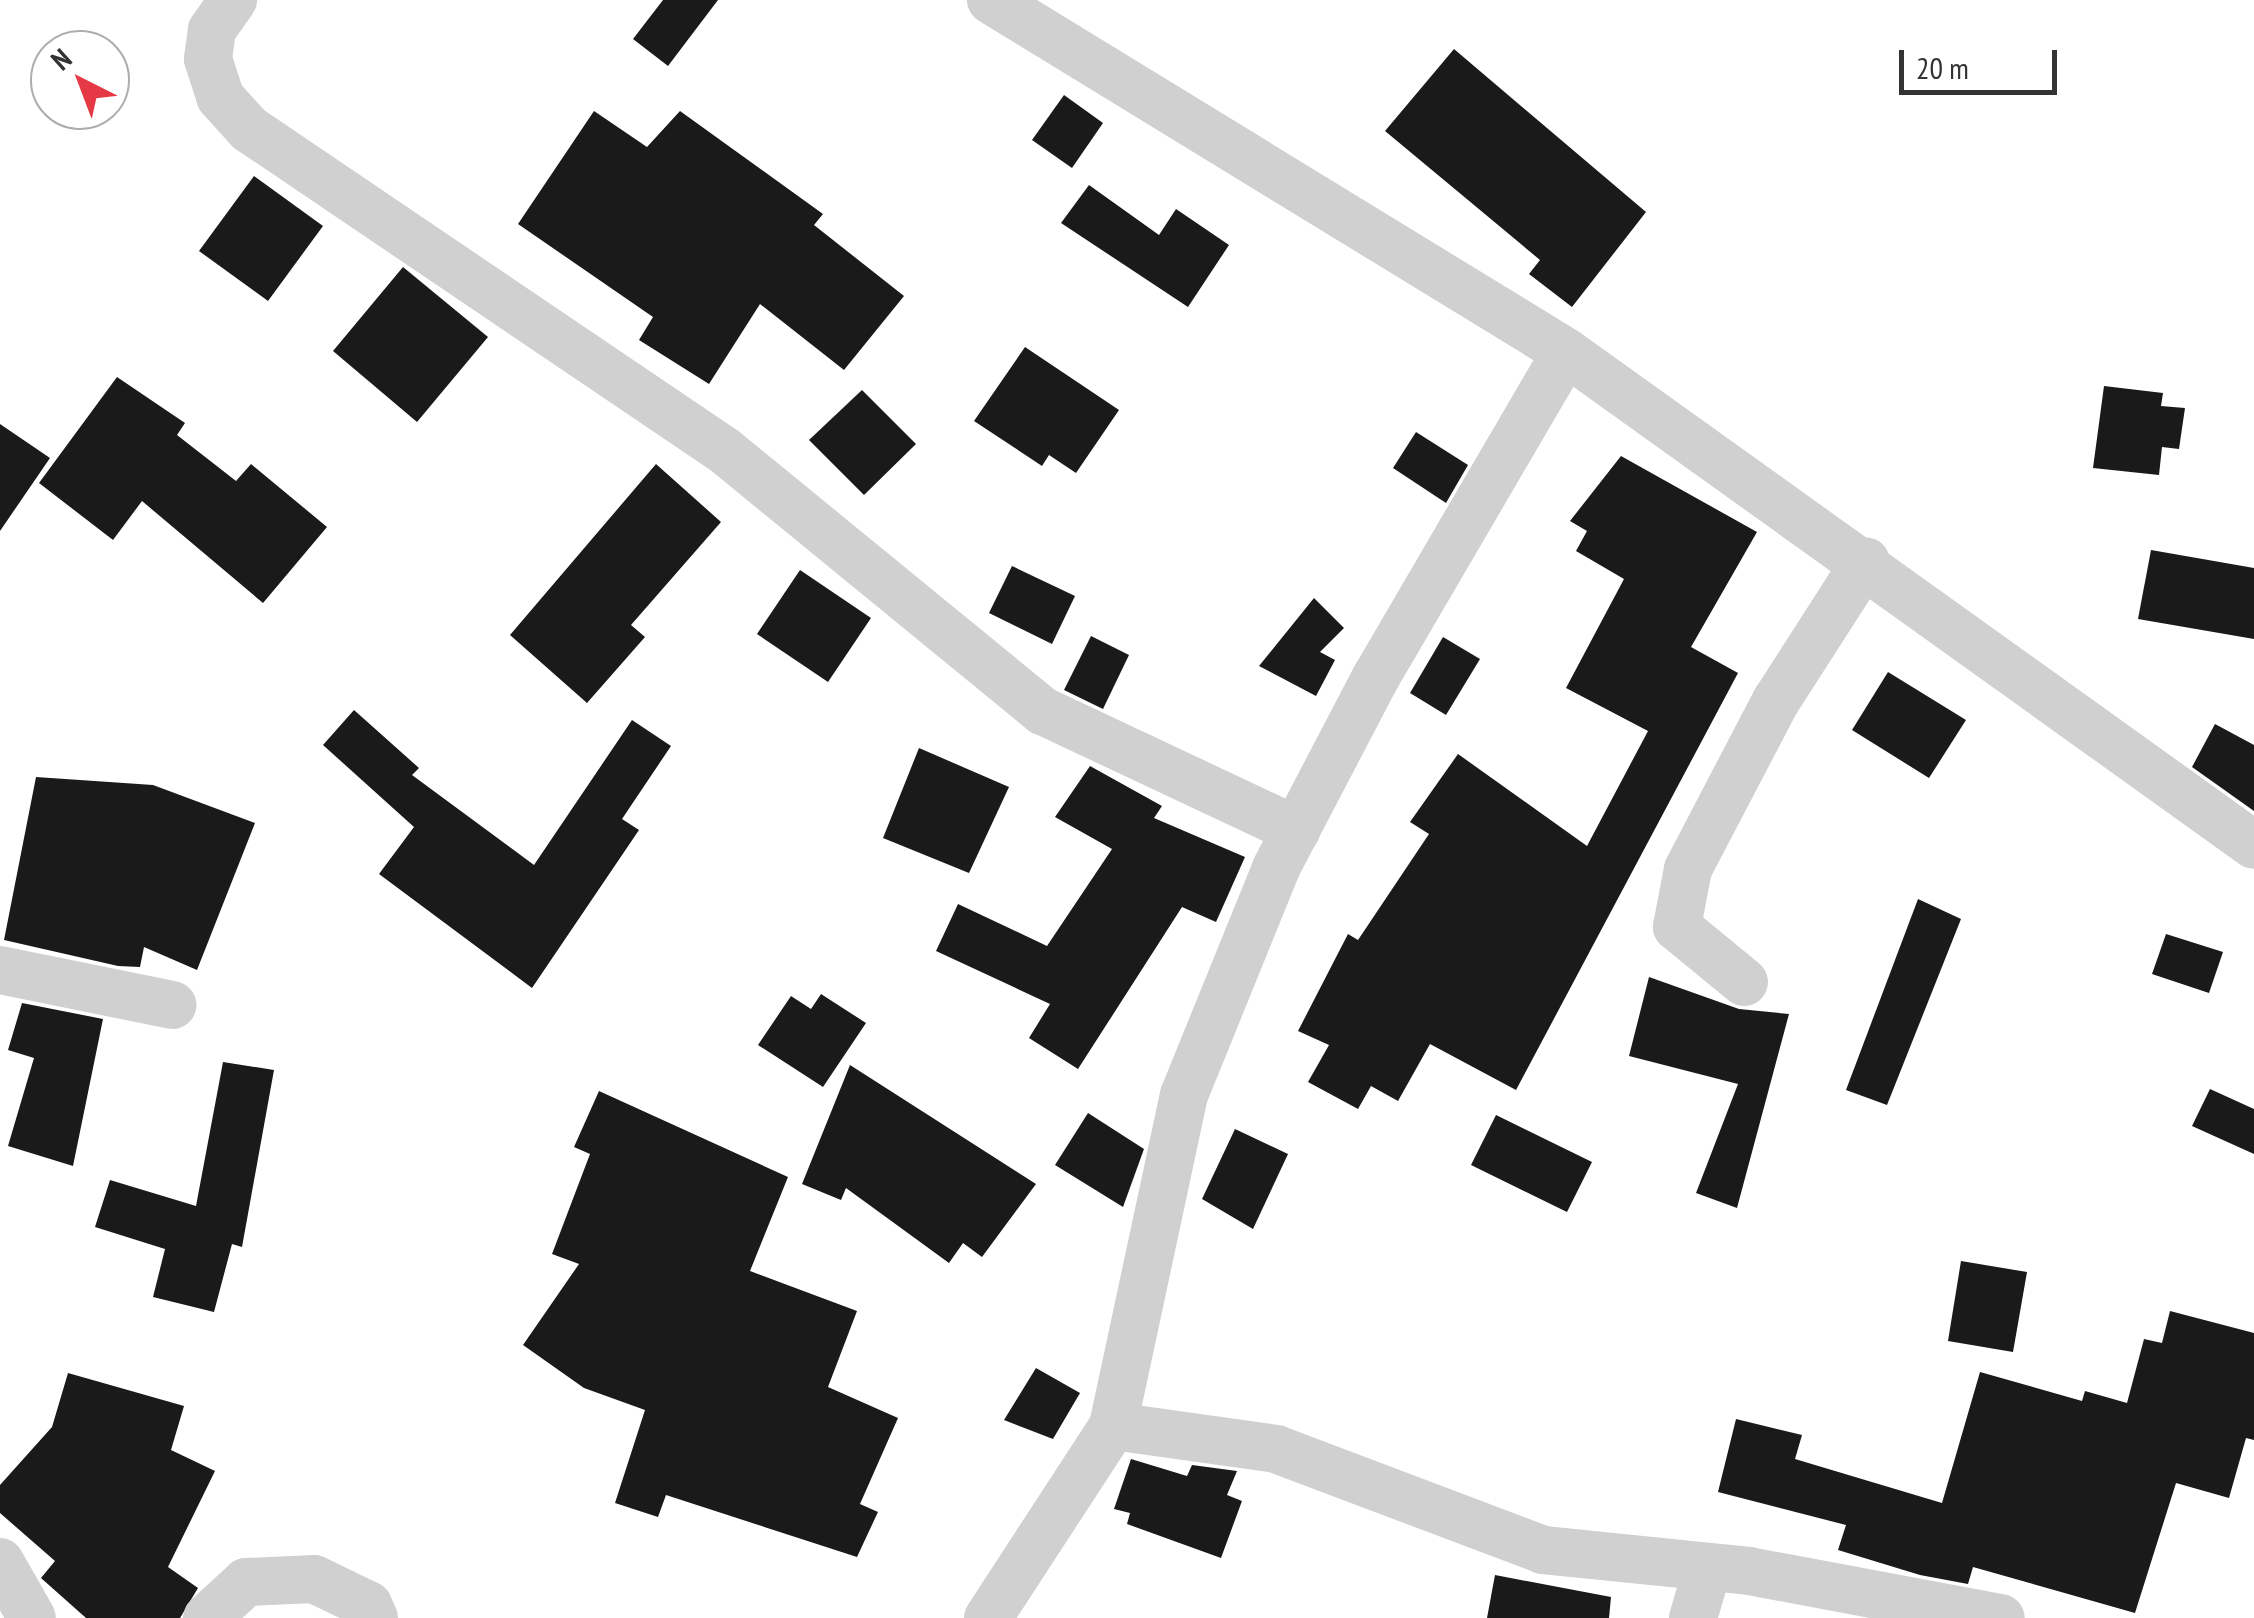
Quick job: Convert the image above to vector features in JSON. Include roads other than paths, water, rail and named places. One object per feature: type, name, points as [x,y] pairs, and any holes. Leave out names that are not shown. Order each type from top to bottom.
[{"type":"street","points":[[233,0],[212,30],[208,59],[220,97],[249,129],[725,452],[1042,711],[1296,830]]},
{"type":"street","points":[[991,0],[1566,352],[1866,561],[2254,845]]},
{"type":"street","points":[[988,1618],[1114,1426],[1184,1095],[1296,830],[1566,352]]},
{"type":"street","points":[[1744,982],[1677,927],[1688,869],[1776,701],[1866,561]]},
{"type":"street","points":[[0,970],[172,1005]]},
{"type":"street","points":[[1114,1426],[1276,1449],[1544,1550],[1708,1567],[1871,1606],[2001,1618]]},
{"type":"street","points":[[0,1562],[32,1618]]},
{"type":"street","points":[[1693,1618],[1708,1567]]},
{"type":"street","points":[[207,1618],[246,1582],[314,1579],[368,1604],[374,1618]]}]
